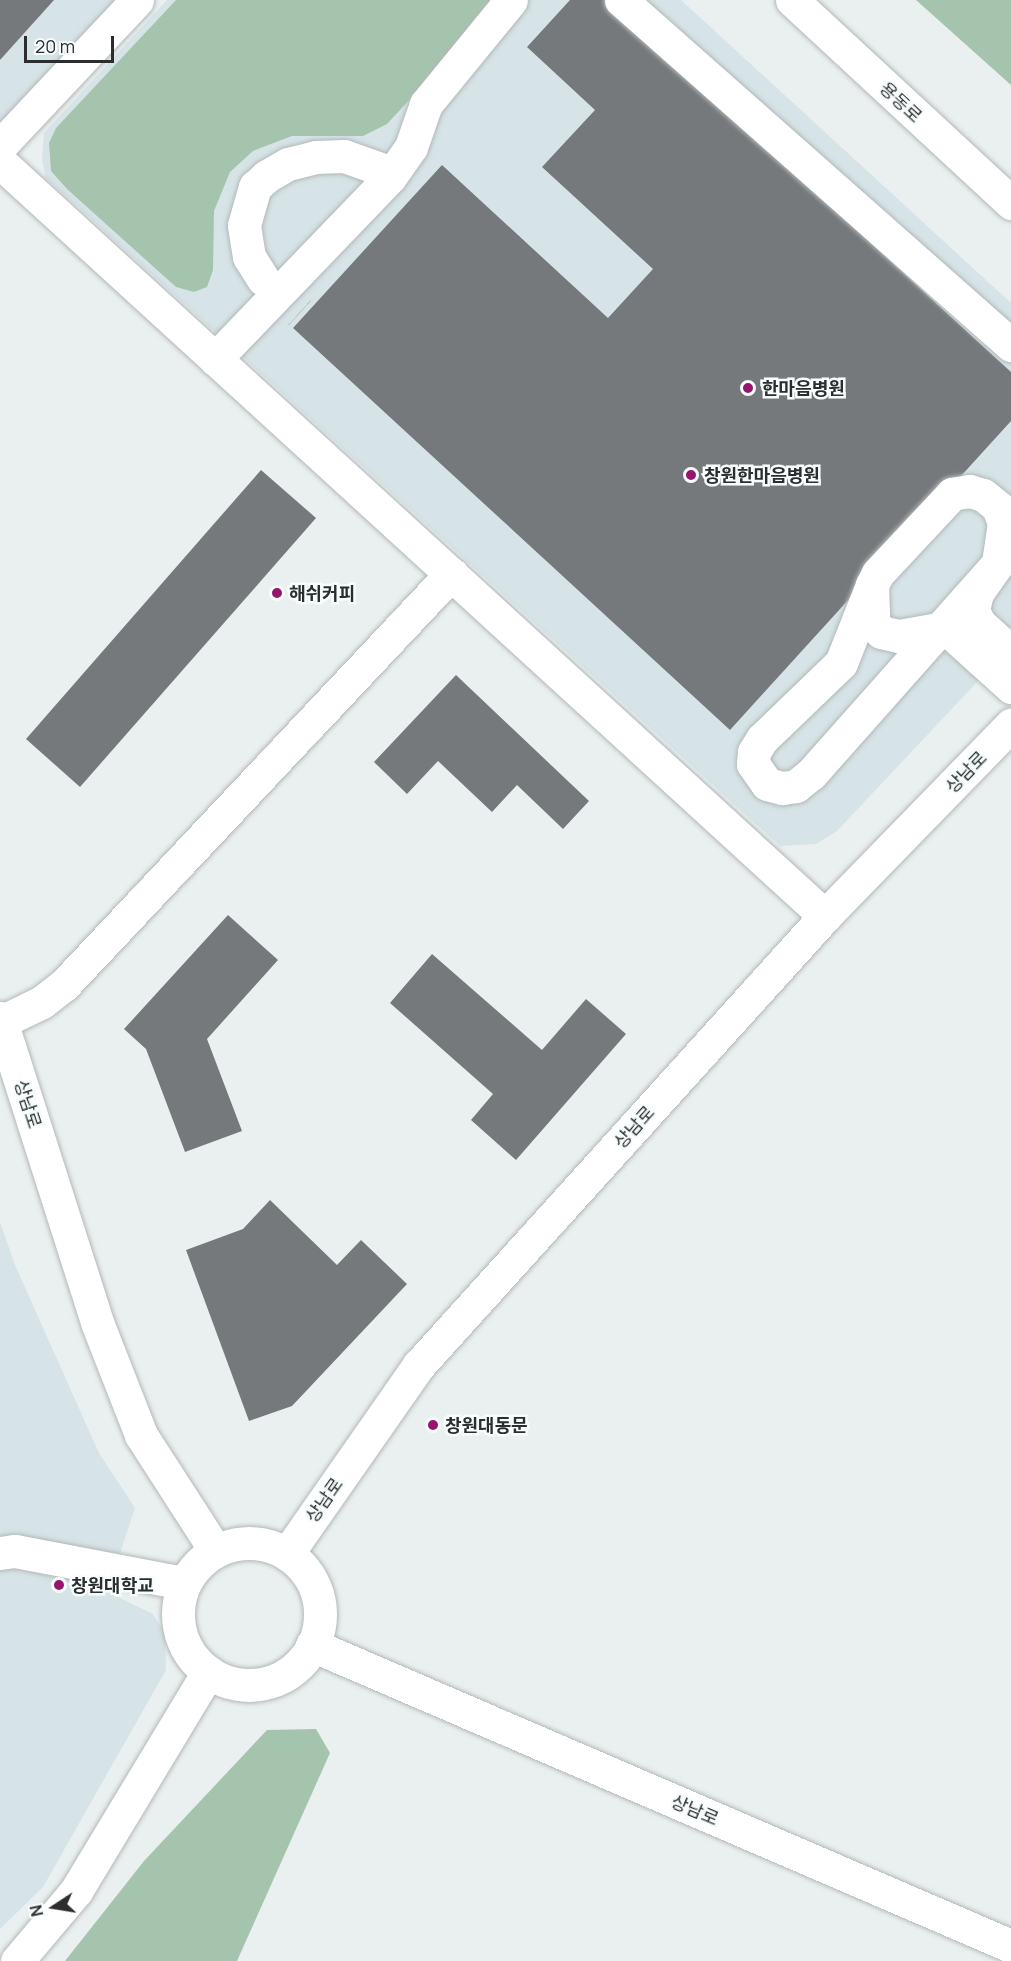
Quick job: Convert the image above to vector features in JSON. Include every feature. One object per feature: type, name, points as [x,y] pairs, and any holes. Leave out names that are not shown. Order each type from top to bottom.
[{"type":"street","points":[[0,146],[136,0]]},
{"type":"street","points":[[215,359],[392,173],[411,147],[426,104],[511,0]]},
{"type":"street","points":[[621,0],[1011,345]]},
{"type":"street","name":"용동로","points":[[792,0],[1011,204]]},
{"type":"street","points":[[263,279],[249,257],[244,225],[246,205],[255,187],[267,176],[307,160],[344,156],[392,173]]},
{"type":"street","points":[[0,162],[825,916]]},
{"type":"street","points":[[1003,558],[811,774],[796,786],[782,788],[767,784],[753,764],[754,752],[762,739],[841,663],[878,573],[952,494],[970,491],[983,495],[998,507],[1004,522],[1003,558],[976,593],[973,610],[979,622],[1011,652]]},
{"type":"street","points":[[1,1020],[42,1002],[64,985],[451,574]]},
{"type":"street","points":[[872,585],[873,622],[881,632],[899,636],[943,628],[961,639],[1011,687]]},
{"type":"street","name":"상남로","points":[[287,1554],[419,1365],[825,916],[1011,725]]},
{"type":"street","name":"상남로","points":[[1,1020],[98,1325],[141,1435],[215,1550]]},
{"type":"street","points":[[259,1542],[287,1554],[302,1565],[315,1586],[321,1610],[312,1645],[306,1657],[288,1674],[266,1684],[241,1685],[208,1672],[186,1649],[178,1628],[177,1605],[183,1583],[196,1564],[215,1550],[236,1543],[259,1542]]},
{"type":"street","points":[[0,1553],[15,1551],[183,1583]]},
{"type":"street","name":"상남로","points":[[312,1645],[1011,1946]]},
{"type":"street","points":[[17,1961],[76,1891],[208,1672]]},
{"type":"shaded area","points":[[0,0],[124,0],[0,133]]},
{"type":"shaded area","name":"창원한마음병원","points":[[167,0],[681,0],[1011,303],[1011,646],[837,831],[816,844],[780,846],[46,178],[42,160],[44,133]]},
{"type":"shaded area","name":"창원대학교","points":[[0,1222],[15,1265],[99,1453],[135,1508],[121,1550],[120,1598],[153,1614],[165,1634],[166,1670],[43,1887],[0,1929]]},
{"type":"green space","points":[[176,0],[502,0],[387,124],[363,136],[292,136],[253,151],[230,172],[214,211],[213,270],[207,287],[194,292],[176,287],[67,189],[51,171],[49,143],[56,128]]},
{"type":"green space","points":[[916,0],[1011,0],[1011,85]]},
{"type":"green space","points":[[316,1729],[330,1753],[237,1961],[65,1961],[144,1861],[267,1730]]},
{"type":"building","points":[[0,0],[54,0],[0,60]]},
{"type":"building","name":"창원한마음병원","points":[[570,0],[606,0],[1011,372],[1011,421],[730,730],[293,328],[442,165],[608,318],[653,269],[542,167],[595,110],[527,47]]},
{"type":"building","points":[[261,470],[316,518],[80,787],[26,739]]},
{"type":"building","points":[[456,675],[589,801],[563,829],[517,785],[492,812],[438,761],[407,794],[374,762]]},
{"type":"building","points":[[228,915],[278,960],[207,1039],[242,1131],[185,1152],[146,1049],[124,1029]]},
{"type":"building","points":[[432,954],[542,1050],[586,999],[626,1034],[516,1160],[471,1120],[493,1094],[390,1003]]},
{"type":"building","points":[[270,1200],[337,1265],[361,1240],[407,1284],[292,1406],[249,1421],[186,1250],[243,1229]]},
{"type":"tunnel","points":[[263,279],[300,313]]},
{"type":"place","name":"한마음병원","points":[[748,388]]},
{"type":"place","name":"창원한마음병원","points":[[691,475]]},
{"type":"place","name":"해쉬커피","points":[[277,593]]},
{"type":"place","name":"창원대동문","points":[[433,1425]]},
{"type":"place","name":"창원대학교","points":[[59,1585]]}]
